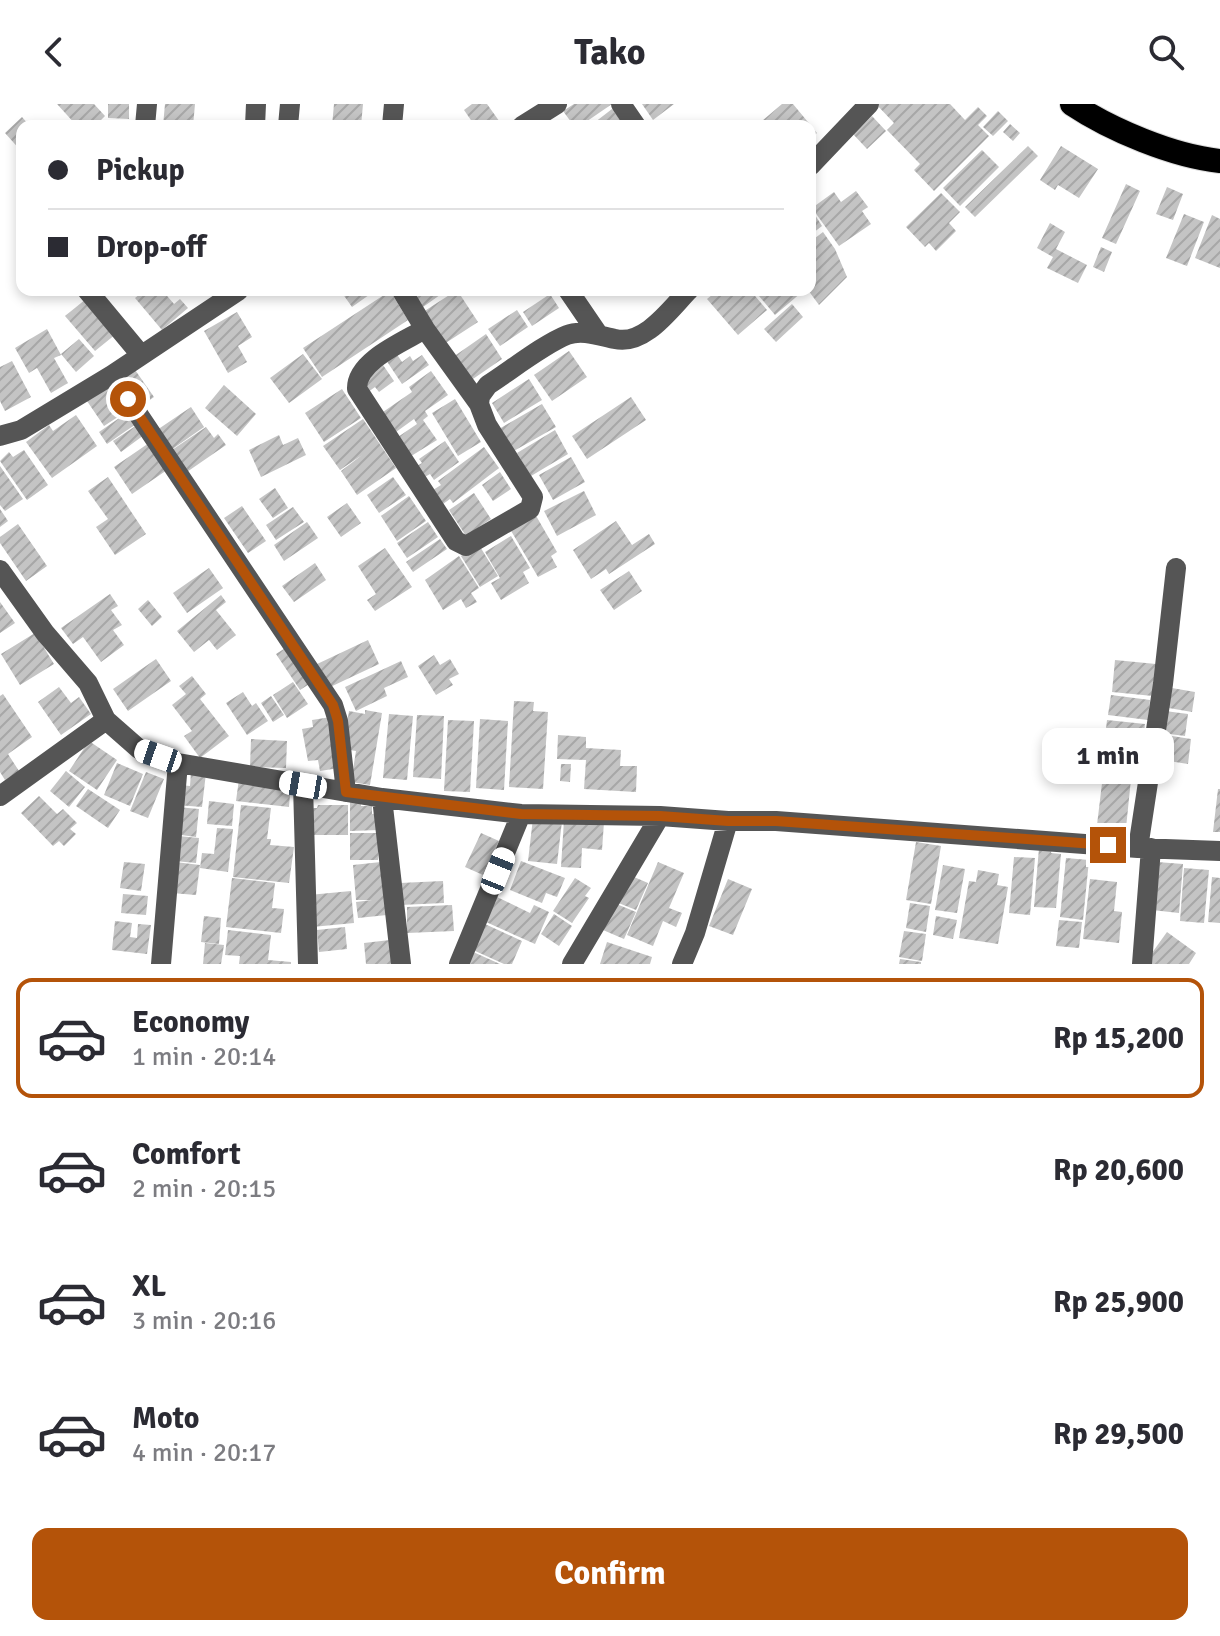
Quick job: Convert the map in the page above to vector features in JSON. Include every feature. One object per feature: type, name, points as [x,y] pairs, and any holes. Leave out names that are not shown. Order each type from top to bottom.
[{"type":"highway","points":[[1072,104],[1139,140],[1220,161]]},
{"type":"street","points":[[532,120],[557,104]]},
{"type":"street","points":[[816,160],[869,104]]},
{"type":"street","points":[[92,296],[141,355]]},
{"type":"street","points":[[0,436],[21,430],[112,375],[230,296]]},
{"type":"street","points":[[405,296],[479,404],[487,425],[532,492],[530,509],[466,546],[456,541],[357,389],[360,373],[374,360],[425,329]]},
{"type":"street","points":[[572,296],[598,334]]},
{"type":"street","points":[[479,404],[480,396],[488,385],[568,335],[598,334],[626,341],[647,332],[683,296]]},
{"type":"street","points":[[112,375],[333,705],[338,721],[346,792]]},
{"type":"street","points":[[1142,964],[1146,889],[1144,848],[1176,568]]},
{"type":"street","points":[[0,570],[45,633],[88,683],[106,720],[139,749],[178,763],[382,798],[521,814],[776,821],[1220,851]]},
{"type":"street","points":[[0,796],[106,720]]},
{"type":"street","points":[[161,964],[178,763]]},
{"type":"street","points":[[303,785],[308,964]]},
{"type":"street","points":[[382,798],[401,964]]},
{"type":"street","points":[[459,964],[521,814]]},
{"type":"street","points":[[572,964],[660,816]]},
{"type":"street","points":[[682,964],[695,933],[728,821]]},
{"type":"building","points":[[57,104],[94,104],[105,116],[101,120],[72,120]]},
{"type":"building","points":[[108,104],[129,104],[129,119],[108,118]]},
{"type":"building","points":[[165,104],[195,104],[194,120],[164,120]]},
{"type":"building","points":[[334,104],[363,104],[362,120],[333,120]]},
{"type":"building","points":[[472,104],[487,104],[498,120],[471,120],[464,110]]},
{"type":"building","points":[[574,104],[612,104],[589,120],[570,120],[563,111]]},
{"type":"building","points":[[642,104],[674,104],[653,120]]},
{"type":"building","points":[[782,104],[793,104],[806,120],[763,120]]},
{"type":"building","points":[[876,104],[950,104],[965,120],[978,107],[987,116],[978,125],[989,136],[934,191],[914,170],[920,164],[887,130],[894,123]]},
{"type":"building","points":[[612,109],[620,120],[598,120]]},
{"type":"building","points":[[998,111],[1008,121],[993,136],[983,127]]},
{"type":"building","points":[[872,116],[886,131],[867,149],[853,134]]},
{"type":"building","points":[[16,123],[16,145],[5,133]]},
{"type":"building","points":[[1010,124],[1020,133],[1013,141],[1003,132]]},
{"type":"building","points":[[1028,146],[1038,156],[975,217],[965,207]]},
{"type":"building","points":[[1061,146],[1098,169],[1079,198],[1058,185],[1055,190],[1040,180]]},
{"type":"building","points":[[982,150],[999,167],[960,206],[943,188]]},
{"type":"building","points":[[1126,184],[1140,191],[1116,244],[1102,238]]},
{"type":"building","points":[[1167,187],[1183,194],[1173,220],[1156,214]]},
{"type":"building","points":[[856,191],[868,207],[862,211],[871,224],[839,246],[816,214],[816,205],[834,192],[841,202]]},
{"type":"building","points":[[941,193],[960,212],[949,223],[956,231],[936,251],[929,243],[925,247],[906,227]]},
{"type":"building","points":[[1184,214],[1204,222],[1187,266],[1166,258]]},
{"type":"building","points":[[1212,215],[1220,219],[1220,268],[1195,258]]},
{"type":"building","points":[[816,216],[822,226],[816,231]]},
{"type":"building","points":[[1050,223],[1065,232],[1056,249],[1087,265],[1078,283],[1047,268],[1053,257],[1037,248]]},
{"type":"building","points":[[823,232],[835,249],[847,277],[819,305],[812,296],[816,296],[816,237]]},
{"type":"building","points":[[1101,247],[1112,252],[1104,272],[1093,267]]},
{"type":"building","points":[[167,296],[174,304],[180,299],[188,308],[162,330],[135,298]]},
{"type":"building","points":[[344,296],[368,296],[352,307]]},
{"type":"building","points":[[382,296],[393,296],[408,320],[322,377],[303,348]]},
{"type":"building","points":[[415,296],[439,296],[423,307]]},
{"type":"building","points":[[448,296],[461,296],[478,322],[441,346],[420,314]]},
{"type":"building","points":[[547,296],[551,296],[559,308],[532,326],[523,312]]},
{"type":"building","points":[[711,296],[755,296],[767,310],[738,335],[707,299]]},
{"type":"building","points":[[759,296],[797,296],[775,315]]},
{"type":"building","points":[[86,299],[116,334],[95,351],[65,316]]},
{"type":"building","points":[[792,304],[803,317],[776,342],[764,329]]},
{"type":"building","points":[[517,310],[528,327],[500,346],[488,329]]},
{"type":"building","points":[[237,312],[252,337],[238,346],[247,362],[228,373],[204,331]]},
{"type":"building","points":[[47,329],[61,355],[54,358],[68,383],[51,393],[37,368],[29,373],[15,348]]},
{"type":"building","points":[[486,334],[502,359],[470,381],[453,357]]},
{"type":"building","points":[[79,339],[94,356],[76,372],[61,354]]},
{"type":"building","points":[[569,351],[587,377],[552,401],[534,375]]},
{"type":"building","points":[[396,353],[402,362],[410,356],[413,361],[422,355],[429,365],[402,384],[386,360]]},
{"type":"building","points":[[303,354],[322,379],[289,403],[270,378]]},
{"type":"building","points":[[12,361],[31,397],[5,411],[0,401],[0,367]]},
{"type":"building","points":[[381,362],[394,381],[379,392],[375,387],[364,395],[358,386]]},
{"type":"building","points":[[133,367],[154,397],[140,407],[119,378]]},
{"type":"building","points":[[431,371],[448,395],[425,411],[428,416],[423,420],[437,440],[408,458],[395,439],[417,424],[414,419],[396,432],[383,412],[412,392],[409,387]]},
{"type":"building","points":[[529,379],[542,400],[504,423],[492,403]]},
{"type":"building","points":[[109,385],[127,411],[104,426],[87,401]]},
{"type":"building","points":[[224,385],[256,414],[237,436],[205,408]]},
{"type":"building","points":[[342,389],[361,418],[324,442],[305,413]]},
{"type":"building","points":[[631,397],[646,420],[587,459],[572,436]]},
{"type":"building","points":[[455,399],[481,442],[458,456],[432,413]]},
{"type":"building","points":[[542,404],[556,427],[512,452],[499,429]]},
{"type":"building","points":[[191,407],[204,427],[171,450],[157,430]]},
{"type":"building","points":[[128,412],[136,424],[107,444],[99,432]]},
{"type":"building","points":[[76,415],[97,446],[52,478],[26,442],[49,425],[53,431]]},
{"type":"building","points":[[363,419],[396,468],[357,495],[341,471],[362,455],[340,470],[323,446]]},
{"type":"building","points":[[137,425],[144,435],[121,452],[113,441]]},
{"type":"building","points":[[206,427],[214,438],[218,434],[226,445],[184,474],[169,452]]},
{"type":"building","points":[[555,430],[568,454],[531,476],[517,453]]},
{"type":"building","points":[[279,435],[283,445],[298,438],[306,455],[261,477],[249,450]]},
{"type":"building","points":[[445,441],[459,462],[434,480],[430,474],[423,478],[415,467],[422,463],[419,459]]},
{"type":"building","points":[[149,443],[167,470],[132,494],[114,467]]},
{"type":"building","points":[[484,447],[499,468],[453,503],[450,499],[443,504],[433,490],[441,485],[438,481]]},
{"type":"building","points":[[24,450],[48,485],[27,500],[0,461],[9,452],[13,457]]},
{"type":"building","points":[[571,457],[585,482],[553,500],[539,475]]},
{"type":"building","points":[[0,466],[23,499],[5,511],[0,505]]},
{"type":"building","points":[[500,472],[511,489],[493,501],[482,485]]},
{"type":"building","points":[[108,477],[146,534],[115,555],[96,527],[108,519],[88,491]]},
{"type":"building","points":[[393,477],[406,495],[379,513],[367,495]]},
{"type":"building","points":[[275,488],[288,508],[273,518],[259,499]]},
{"type":"building","points":[[584,491],[596,515],[557,536],[544,511]]},
{"type":"building","points":[[474,493],[491,519],[466,536],[449,510]]},
{"type":"building","points":[[409,496],[426,521],[397,541],[381,516]]},
{"type":"building","points":[[347,503],[361,523],[341,537],[327,517]]},
{"type":"building","points":[[242,506],[266,541],[248,553],[224,518]]},
{"type":"building","points":[[293,507],[304,522],[276,540],[266,525]]},
{"type":"building","points":[[0,509],[8,521],[0,527]]},
{"type":"building","points":[[535,514],[557,552],[551,556],[557,567],[538,577],[510,529]]},
{"type":"building","points":[[616,521],[632,545],[649,534],[655,544],[609,574],[606,569],[591,579],[573,550]]},
{"type":"building","points":[[307,522],[318,538],[284,561],[274,545]]},
{"type":"building","points":[[428,522],[438,537],[407,558],[397,543]]},
{"type":"building","points":[[18,524],[47,566],[26,581],[0,543],[0,537]]},
{"type":"building","points":[[511,536],[530,568],[523,572],[529,583],[501,600],[491,583],[500,578],[485,552]]},
{"type":"building","points":[[440,539],[447,549],[413,572],[406,562]]},
{"type":"building","points":[[479,545],[498,576],[480,587],[461,556]]},
{"type":"building","points":[[385,548],[412,587],[375,611],[367,600],[376,594],[358,566]]},
{"type":"building","points":[[459,556],[479,588],[471,593],[477,602],[466,608],[461,599],[443,610],[425,580]]},
{"type":"building","points":[[315,563],[326,580],[294,602],[282,586]]},
{"type":"building","points":[[209,568],[223,588],[187,613],[173,593]]},
{"type":"building","points":[[629,571],[642,591],[614,610],[600,590]]},
{"type":"building","points":[[110,594],[118,606],[111,610],[122,625],[113,630],[124,645],[101,662],[83,637],[73,644],[61,628]]},
{"type":"building","points":[[221,595],[226,602],[216,610],[236,635],[217,650],[209,640],[194,652],[177,631]]},
{"type":"building","points":[[148,600],[162,617],[152,626],[138,609]]},
{"type":"building","points":[[0,602],[15,623],[0,633]]},
{"type":"building","points":[[35,633],[54,664],[20,685],[1,654]]},
{"type":"building","points":[[368,640],[379,664],[326,689],[315,665]]},
{"type":"building","points":[[290,645],[314,681],[300,690],[276,654]]},
{"type":"building","points":[[434,655],[440,665],[450,659],[459,674],[449,679],[453,685],[436,695],[418,666]]},
{"type":"building","points":[[156,659],[171,681],[128,711],[113,689]]},
{"type":"building","points":[[1115,660],[1156,664],[1153,696],[1112,692]]},
{"type":"building","points":[[401,661],[408,677],[384,688],[387,696],[356,711],[345,687]]},
{"type":"building","points":[[192,676],[206,694],[200,699],[229,736],[200,758],[184,736],[192,731],[172,705],[186,694],[179,686]]},
{"type":"building","points":[[293,682],[308,704],[287,718],[273,695]]},
{"type":"building","points":[[59,687],[71,703],[79,697],[91,714],[61,735],[38,702]]},
{"type":"building","points":[[1166,687],[1195,692],[1192,712],[1163,707]]},
{"type":"building","points":[[243,692],[252,706],[256,703],[268,721],[247,735],[226,703]]},
{"type":"building","points":[[3,694],[32,737],[8,754],[19,771],[5,780],[0,772],[0,696]]},
{"type":"building","points":[[1111,695],[1150,700],[1148,720],[1108,715]]},
{"type":"building","points":[[271,696],[284,715],[273,722],[261,703]]},
{"type":"building","points":[[514,701],[534,702],[533,711],[548,712],[543,789],[509,787]]},
{"type":"building","points":[[365,710],[382,713],[370,785],[351,782],[356,751],[343,749],[349,711],[365,714]]},
{"type":"building","points":[[1165,711],[1188,714],[1185,736],[1162,733]]},
{"type":"building","points":[[389,714],[413,716],[407,780],[383,778]]},
{"type":"building","points":[[417,715],[444,716],[441,779],[413,777]]},
{"type":"building","points":[[331,717],[339,768],[320,771],[318,760],[308,761],[302,729],[313,727],[312,720]]},
{"type":"building","points":[[480,719],[508,721],[504,790],[476,788]]},
{"type":"building","points":[[448,720],[474,721],[470,792],[444,791]]},
{"type":"building","points":[[1107,720],[1145,724],[1142,751],[1104,746]]},
{"type":"building","points":[[1159,734],[1191,739],[1188,764],[1156,759]]},
{"type":"building","points":[[558,735],[586,737],[586,748],[621,750],[620,766],[637,766],[636,792],[584,789],[586,760],[557,759]]},
{"type":"building","points":[[251,739],[287,741],[286,768],[250,767]]},
{"type":"building","points":[[89,741],[117,760],[97,790],[69,771]]},
{"type":"building","points":[[1106,750],[1141,754],[1138,779],[1131,779],[1126,828],[1097,825]]},
{"type":"building","points":[[117,763],[143,774],[130,806],[104,795]]},
{"type":"building","points":[[561,764],[571,764],[570,782],[560,781]]},
{"type":"building","points":[[66,771],[85,787],[69,807],[50,791]]},
{"type":"building","points":[[146,772],[164,779],[148,818],[130,811]]},
{"type":"building","points":[[191,772],[206,773],[202,807],[177,805],[179,785],[190,786]]},
{"type":"building","points":[[239,779],[286,784],[285,794],[290,794],[289,807],[236,801]]},
{"type":"building","points":[[88,789],[120,810],[108,828],[76,806]]},
{"type":"building","points":[[1218,789],[1220,832],[1213,832]]},
{"type":"building","points":[[39,796],[57,814],[63,809],[77,823],[70,829],[76,834],[64,846],[59,841],[53,846],[21,813]]},
{"type":"building","points":[[209,801],[234,804],[232,826],[207,824]]},
{"type":"building","points":[[350,802],[372,806],[372,814],[379,813],[379,830],[350,831]]},
{"type":"building","points":[[241,805],[271,808],[267,839],[271,839],[270,845],[294,847],[289,883],[233,877]]},
{"type":"building","points":[[318,805],[348,805],[348,835],[307,835],[307,808],[317,808]]},
{"type":"building","points":[[177,807],[199,809],[196,837],[174,834]]},
{"type":"building","points":[[533,818],[562,821],[557,864],[528,861]]},
{"type":"building","points":[[564,820],[604,822],[602,850],[582,848],[581,868],[561,867]]},
{"type":"building","points":[[217,828],[233,829],[228,872],[200,868],[202,853],[214,854]]},
{"type":"building","points":[[350,833],[378,833],[378,860],[350,860]]},
{"type":"building","points":[[481,833],[499,841],[483,875],[465,867]]},
{"type":"building","points":[[178,836],[199,838],[196,863],[175,861]]},
{"type":"building","points":[[916,842],[941,846],[931,904],[906,900]]},
{"type":"building","points":[[1039,848],[1052,848],[1051,853],[1061,854],[1056,908],[1034,907]]},
{"type":"building","points":[[1014,857],[1035,858],[1030,915],[1009,913]]},
{"type":"building","points":[[1066,858],[1089,860],[1083,920],[1060,917]]},
{"type":"building","points":[[521,861],[565,878],[557,897],[546,893],[542,903],[510,890]]},
{"type":"building","points":[[124,862],[145,864],[141,891],[120,888]]},
{"type":"building","points":[[175,862],[200,865],[196,895],[172,893]]},
{"type":"building","points":[[381,862],[387,915],[358,918],[356,902],[372,900],[356,900],[353,865]]},
{"type":"building","points":[[658,862],[684,873],[669,908],[682,913],[676,927],[663,921],[653,946],[627,935]]},
{"type":"building","points":[[1157,862],[1183,864],[1179,913],[1152,910]]},
{"type":"building","points":[[943,865],[965,869],[957,913],[935,910]]},
{"type":"building","points":[[1184,868],[1209,870],[1204,923],[1180,921]]},
{"type":"building","points":[[978,870],[999,874],[997,885],[1008,887],[998,944],[959,938],[969,881],[976,882]]},
{"type":"building","points":[[627,874],[648,883],[636,910],[616,902]]},
{"type":"building","points":[[1212,877],[1220,878],[1220,923],[1208,922]]},
{"type":"building","points":[[232,878],[275,883],[272,908],[284,909],[281,933],[226,927]]},
{"type":"building","points":[[575,878],[591,888],[585,896],[589,898],[572,923],[553,911]]},
{"type":"building","points":[[728,879],[752,889],[733,935],[709,926]]},
{"type":"building","points":[[1090,879],[1117,882],[1114,911],[1122,912],[1119,943],[1083,939]]},
{"type":"building","points":[[443,881],[444,903],[400,905],[400,883]]},
{"type":"building","points":[[351,891],[354,923],[312,927],[309,895]]},
{"type":"building","points":[[123,894],[148,896],[146,915],[121,913]]},
{"type":"building","points":[[497,897],[530,913],[534,905],[549,912],[535,944],[486,922]]},
{"type":"building","points":[[614,903],[636,912],[624,939],[603,930]]},
{"type":"building","points":[[910,903],[930,906],[926,932],[906,928]]},
{"type":"building","points":[[452,905],[454,931],[407,933],[407,907]]},
{"type":"building","points":[[554,914],[572,926],[559,946],[541,934]]},
{"type":"building","points":[[204,916],[221,918],[219,944],[201,942]]},
{"type":"building","points":[[936,916],[957,920],[953,939],[933,935]]},
{"type":"building","points":[[1059,920],[1082,922],[1079,948],[1056,946]]},
{"type":"building","points":[[115,921],[132,923],[130,937],[137,938],[138,924],[151,925],[147,954],[112,950]]},
{"type":"building","points":[[485,924],[522,941],[512,964],[504,964],[473,950]]},
{"type":"building","points":[[345,927],[347,949],[319,952],[317,930]]},
{"type":"building","points":[[228,930],[271,935],[268,960],[291,964],[239,964],[240,956],[225,955]]},
{"type":"building","points":[[904,931],[926,934],[922,961],[899,957]]},
{"type":"building","points":[[1167,932],[1196,953],[1189,964],[1144,964]]},
{"type":"building","points":[[390,940],[392,964],[366,964],[364,943]]},
{"type":"building","points":[[607,942],[652,957],[650,964],[600,964]]},
{"type":"building","points":[[205,943],[224,945],[221,964],[203,964]]},
{"type":"building","points":[[471,951],[500,964],[465,964]]},
{"type":"building","points":[[900,959],[921,962],[921,964],[899,964]]},
{"type":"route","points":[[128,399],[333,705],[338,721],[346,792],[521,814],[776,821],[1108,845]]}]
